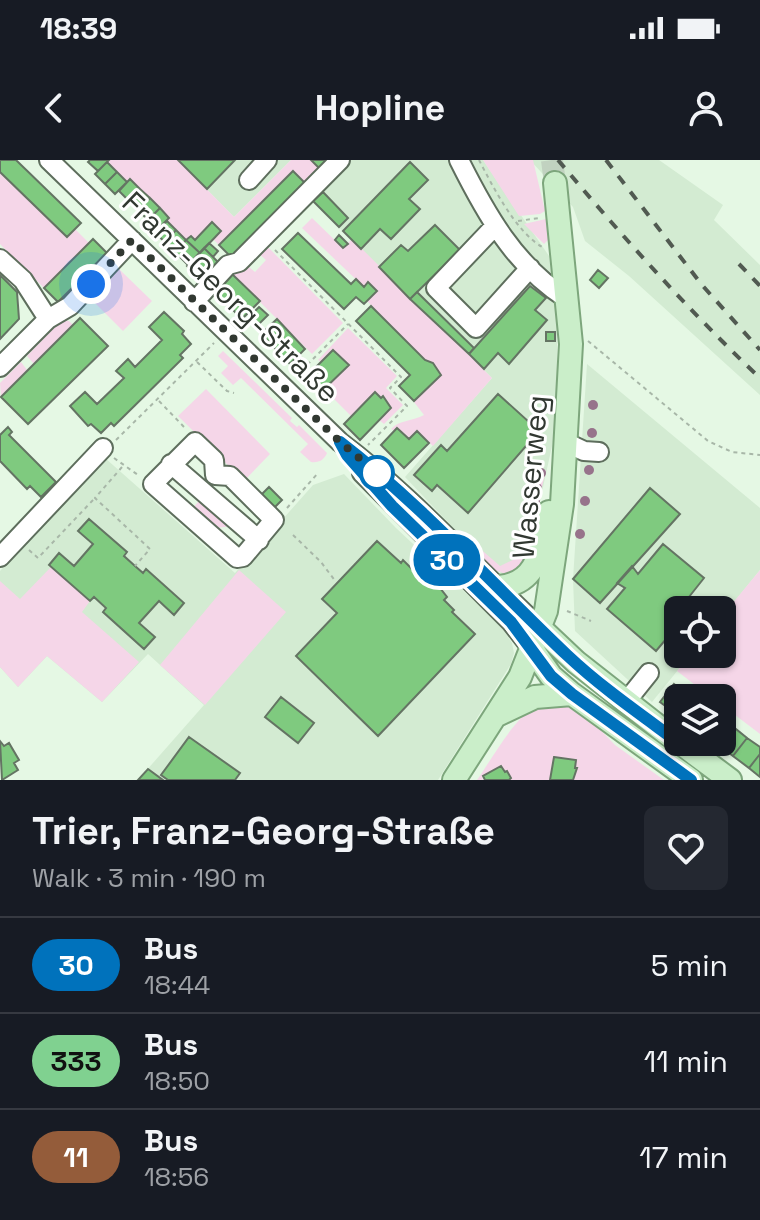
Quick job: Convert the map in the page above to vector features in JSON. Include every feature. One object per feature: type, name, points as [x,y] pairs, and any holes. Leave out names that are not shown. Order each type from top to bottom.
[{"type":"main road","name":"Wasserweg","points":[[454,780],[520,677],[537,639],[562,504],[571,344],[555,183]]},
{"type":"main road","points":[[499,587],[522,581],[534,568],[566,446]]},
{"type":"main road","points":[[537,639],[551,676],[691,780]]},
{"type":"main road","points":[[537,639],[570,657],[664,732]]},
{"type":"main road","points":[[494,716],[535,697],[572,694]]},
{"type":"main road","points":[[697,756],[730,780]]},
{"type":"street","name":"Franz-Georg-Straße","points":[[49,160],[340,442],[358,455],[499,587],[537,639]]},
{"type":"street","points":[[249,180],[267,160]]},
{"type":"street","points":[[194,302],[228,265],[239,262],[340,160]]},
{"type":"street","points":[[459,160],[510,247],[547,286],[567,299]]},
{"type":"street","points":[[495,226],[436,288],[476,328],[530,268]]},
{"type":"street","points":[[0,367],[48,319],[70,306],[132,240]]},
{"type":"street","points":[[0,259],[23,280],[48,319]]},
{"type":"street","points":[[530,268],[562,272]]},
{"type":"street","points":[[183,510],[215,475],[214,460],[195,442],[153,482],[183,510],[209,533],[240,558],[251,534]]},
{"type":"street","name":"Franz-Georg-Straße","points":[[340,442],[347,455],[392,506],[511,622],[537,639]]},
{"type":"street","points":[[566,446],[599,452]]},
{"type":"street","points":[[0,557],[103,448]]},
{"type":"street","points":[[171,464],[251,534]]},
{"type":"street","points":[[209,533],[251,534],[274,522],[230,476],[215,475]]},
{"type":"street","points":[[625,703],[649,673]]},
{"type":"path","points":[[479,160],[517,221],[544,248]]},
{"type":"path","points":[[517,221],[548,216]]},
{"type":"path","points":[[263,238],[401,377],[390,388],[407,406],[358,455]]},
{"type":"path","points":[[284,388],[348,324]]},
{"type":"path","points":[[586,341],[590,341],[708,441],[732,452],[760,455]]},
{"type":"path","points":[[153,482],[123,467],[103,448],[116,440],[214,343]]},
{"type":"path","points":[[196,361],[227,391],[234,393]]},
{"type":"path","points":[[157,399],[195,442]]},
{"type":"path","points":[[16,538],[38,558],[123,467]]},
{"type":"path","points":[[274,522],[318,473]]},
{"type":"path","points":[[95,498],[150,549],[135,566]]},
{"type":"path","points":[[293,535],[321,562],[336,582]]},
{"type":"path","points":[[567,611],[591,621]]},
{"type":"shaded area","points":[[178,160],[291,160],[234,217]]},
{"type":"shaded area","points":[[178,160],[234,217],[291,160],[311,160],[322,171],[308,186],[292,171],[219,245],[213,239],[221,230],[213,222],[195,240],[191,236],[186,240],[167,221],[169,217],[130,179],[127,182],[107,162]]},
{"type":"shaded area","points":[[347,160],[483,160],[549,256],[557,316],[554,437],[529,551],[503,574],[491,568],[405,477],[492,378],[309,198]]},
{"type":"shaded area","points":[[483,160],[533,160],[545,211],[519,216]]},
{"type":"shaded area","points":[[530,160],[659,160],[723,205],[714,220],[760,265],[760,395],[629,276],[585,241],[573,207]]},
{"type":"shaded area","points":[[0,172],[67,237],[75,229],[89,243],[44,288],[0,244]]},
{"type":"shaded area","points":[[312,218],[343,248],[352,239],[492,378],[433,446],[417,431],[409,439],[391,429],[424,415],[414,402],[441,375],[367,301],[376,290],[368,283],[364,287],[302,228]]},
{"type":"shaded area","points":[[546,219],[548,240],[544,244],[524,224]]},
{"type":"shaded area","points":[[264,243],[343,323],[312,354],[231,273],[244,263],[255,272],[266,260],[256,251]]},
{"type":"shaded area","points":[[118,268],[152,301],[123,331],[90,298],[90,293]]},
{"type":"shaded area","points":[[62,320],[73,325],[34,364],[27,356]]},
{"type":"shaded area","points":[[348,328],[397,376],[386,388],[403,405],[384,424],[379,420],[391,407],[384,396],[381,398],[375,392],[351,416],[324,389],[348,364],[333,350],[321,362],[318,360]]},
{"type":"shaded area","points":[[223,351],[292,418],[290,421],[297,427],[299,425],[327,453],[323,459],[311,462],[300,452],[308,444],[241,378],[233,385],[221,373],[228,366],[218,356]]},
{"type":"shaded area","points":[[21,362],[27,370],[1,397],[0,383]]},
{"type":"shaded area","points":[[587,364],[760,508],[760,570],[736,600],[736,596],[664,596],[664,668],[680,668],[652,702],[575,631],[573,579]]},
{"type":"shaded area","points":[[206,389],[270,454],[244,481],[178,416]]},
{"type":"shaded area","points":[[105,458],[235,573],[313,485],[344,474],[396,528],[501,626],[512,643],[514,653],[511,664],[438,780],[138,780],[204,705],[148,654],[102,702],[47,656],[18,687],[0,667],[0,571]]},
{"type":"shaded area","points":[[546,470],[524,565],[511,574],[497,571],[481,557],[469,539],[500,566],[517,558],[533,472]]},
{"type":"shaded area","points":[[200,500],[232,526],[208,529],[190,511]]},
{"type":"shaded area","points":[[51,567],[90,601],[82,612],[139,662],[102,702],[47,656],[18,687],[0,667],[0,581],[20,599]]},
{"type":"shaded area","points":[[239,570],[286,612],[205,705],[160,665]]},
{"type":"shaded area","points":[[760,570],[760,734],[736,716],[736,684],[694,684],[677,671],[679,668],[736,668],[736,599]]},
{"type":"shaded area","points":[[565,705],[584,713],[615,745],[664,780],[573,780],[576,761],[555,757],[550,780],[509,780],[508,772],[501,766],[482,776],[483,780],[477,780],[510,731],[526,714],[540,707]]},
{"type":"building","points":[[0,160],[16,160],[81,223],[67,237],[0,172]]},
{"type":"building","points":[[109,160],[98,171],[88,162]]},
{"type":"building","points":[[178,160],[235,160],[207,189]]},
{"type":"building","points":[[311,160],[334,160],[322,171]]},
{"type":"building","points":[[107,162],[117,172],[105,184],[95,174]]},
{"type":"building","points":[[410,162],[428,180],[409,199],[420,209],[391,239],[380,229],[361,249],[343,231]]},
{"type":"building","points":[[293,171],[308,186],[234,260],[219,245]]},
{"type":"building","points":[[117,172],[127,182],[115,194],[105,184]]},
{"type":"building","points":[[130,179],[140,189],[128,200],[119,191]]},
{"type":"building","points":[[140,189],[150,198],[138,210],[128,200]]},
{"type":"building","points":[[323,192],[348,218],[339,227],[313,201]]},
{"type":"building","points":[[150,198],[160,208],[148,220],[138,210]]},
{"type":"building","points":[[160,208],[169,218],[158,229],[148,220]]},
{"type":"building","points":[[167,221],[176,230],[165,242],[155,233]]},
{"type":"building","points":[[212,222],[221,231],[200,253],[186,240],[191,236],[195,240]]},
{"type":"building","points":[[435,225],[460,250],[410,299],[379,267],[401,245],[408,251]]},
{"type":"building","points":[[176,230],[186,240],[175,252],[165,242]]},
{"type":"building","points":[[298,233],[351,284],[356,279],[364,287],[368,282],[377,291],[364,304],[356,297],[344,309],[282,249]]},
{"type":"building","points":[[339,235],[348,244],[343,248],[335,240]]},
{"type":"building","points":[[93,239],[107,253],[58,302],[44,288]]},
{"type":"building","points":[[186,240],[200,253],[188,265],[175,252]]},
{"type":"building","points":[[209,243],[218,251],[213,257],[204,248]]},
{"type":"building","points":[[204,248],[222,266],[205,284],[187,266]]},
{"type":"building","points":[[598,270],[608,278],[599,288],[590,280]]},
{"type":"building","points":[[231,273],[260,301],[242,319],[214,291]]},
{"type":"building","points":[[0,275],[17,292],[19,319],[0,339]]},
{"type":"building","points":[[530,286],[546,298],[535,310],[547,320],[509,364],[498,353],[484,369],[469,354]]},
{"type":"building","points":[[417,292],[474,348],[469,354],[410,299]]},
{"type":"building","points":[[371,306],[425,360],[433,363],[441,375],[414,401],[399,386],[410,375],[356,321]]},
{"type":"building","points":[[259,307],[268,315],[259,324],[250,316]]},
{"type":"building","points":[[164,312],[184,331],[182,334],[191,344],[180,355],[183,358],[114,426],[111,423],[101,433],[91,424],[88,426],[70,406],[85,392],[97,404],[124,378],[116,371],[128,359],[135,367],[162,340],[149,327]]},
{"type":"building","points":[[80,318],[108,346],[28,424],[1,397]]},
{"type":"building","points":[[277,319],[305,349],[290,364],[261,334]]},
{"type":"building","points":[[546,332],[555,332],[555,341],[546,341]]},
{"type":"building","points":[[333,350],[349,365],[320,393],[305,378]]},
{"type":"building","points":[[375,392],[381,398],[383,396],[391,408],[360,440],[344,424]]},
{"type":"building","points":[[498,394],[539,431],[468,513],[437,485],[432,491],[414,475],[441,445],[447,451]]},
{"type":"building","points":[[8,427],[12,432],[9,435],[56,482],[41,497],[30,486],[27,489],[0,461],[0,435]]},
{"type":"building","points":[[397,428],[409,439],[417,431],[429,443],[404,468],[381,445]]},
{"type":"building","points":[[269,487],[282,500],[273,509],[260,496]]},
{"type":"building","points":[[650,488],[680,514],[600,603],[573,579]]},
{"type":"building","points":[[89,519],[127,552],[124,556],[135,566],[143,573],[146,569],[184,603],[174,615],[159,601],[139,623],[155,637],[144,649],[103,612],[106,608],[94,597],[90,601],[49,565],[59,553],[74,566],[93,544],[78,531]]},
{"type":"building","points":[[377,541],[401,563],[403,560],[413,570],[416,567],[426,577],[429,574],[447,597],[444,600],[454,610],[452,612],[475,634],[378,736],[296,656],[337,613],[322,599]]},
{"type":"building","points":[[663,544],[704,578],[690,596],[664,596],[664,642],[656,651],[607,609],[625,588],[617,583],[632,566],[638,574]]},
{"type":"building","points":[[281,697],[314,723],[298,743],[265,717]]},
{"type":"building","points":[[736,729],[747,738],[736,752]]},
{"type":"building","points":[[189,737],[240,773],[235,780],[168,780],[161,775]]},
{"type":"building","points":[[747,738],[760,747],[760,754],[749,768],[733,756]]},
{"type":"building","points":[[0,741],[4,746],[9,743],[19,760],[14,763],[18,770],[2,780]]},
{"type":"building","points":[[760,754],[760,777],[749,768]]},
{"type":"building","points":[[554,757],[576,760],[573,780],[550,780]]},
{"type":"building","points":[[501,766],[511,778],[509,780],[485,780],[483,776]]},
{"type":"building","points":[[148,769],[163,780],[138,780]]},
{"type":"tunnel","points":[[552,160],[555,183]]},
{"type":"railway","points":[[558,160],[656,272],[760,378]]},
{"type":"railway","points":[[606,160],[702,285],[760,350]]},
{"type":"railway","points":[[739,264],[760,286]]},
{"type":"bus line","name":"30","points":[[664,732],[570,657],[451,541],[340,442],[360,471],[392,506],[511,622],[551,676],[691,780]]},
{"type":"route","points":[[91,284],[132,240],[340,442],[377,473]]}]
